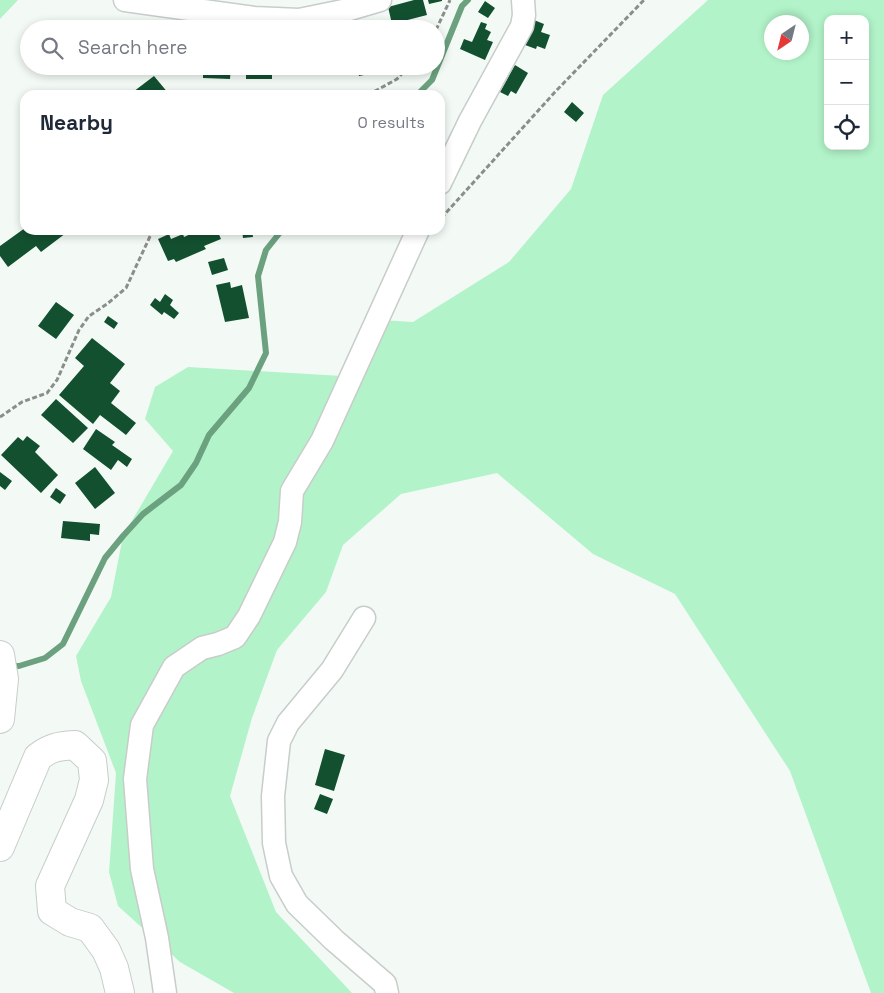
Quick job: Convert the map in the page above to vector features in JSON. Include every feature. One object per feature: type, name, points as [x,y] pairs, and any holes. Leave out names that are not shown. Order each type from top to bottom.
[{"type":"street","points":[[125,0],[254,18],[299,20],[343,11],[380,0]]},
{"type":"street","points":[[445,173],[470,121],[522,26],[523,3]]},
{"type":"street","points":[[165,993],[157,938],[142,869],[135,779],[142,725],[174,666],[202,648],[235,637],[249,616],[284,542],[290,522],[292,491],[322,441],[416,235]]},
{"type":"street","points":[[364,618],[332,670],[288,723],[279,741],[273,796],[274,843],[281,876],[297,904],[385,984],[387,993]]},
{"type":"street","points":[[0,719],[2,667]]},
{"type":"street","points":[[0,848],[38,757],[48,749],[75,745],[92,761],[94,780],[89,800],[50,886],[52,911],[70,922],[90,928],[106,950],[114,968],[120,993]]},
{"type":"path","points":[[441,20],[450,0]]},
{"type":"path","points":[[445,214],[555,92],[644,0]]},
{"type":"path","points":[[377,90],[401,75]]},
{"type":"path","points":[[0,417],[22,402],[47,393],[57,380],[79,330],[89,316],[126,288],[151,235]]},
{"type":"green space","points":[[0,0],[18,0],[0,19]]},
{"type":"green space","points":[[708,0],[884,0],[884,993],[871,993],[790,771],[675,594],[593,554],[497,473],[401,494],[343,545],[326,592],[277,650],[252,718],[230,796],[276,912],[352,993],[234,993],[180,962],[118,906],[109,872],[116,773],[81,681],[76,656],[111,597],[123,536],[173,451],[145,419],[155,387],[188,367],[342,376],[380,320],[413,322],[509,262],[571,189],[603,95]]},
{"type":"building","points":[[414,0],[423,0],[427,15],[408,20],[391,20],[388,7]]},
{"type":"building","points":[[428,0],[442,0],[442,1],[429,4]]},
{"type":"building","points":[[485,1],[495,8],[488,18],[478,12]]},
{"type":"building","points":[[534,20],[544,24],[541,32],[550,35],[545,49],[537,46],[536,49],[525,45]]},
{"type":"building","points":[[481,22],[487,24],[485,29],[491,32],[487,40],[493,42],[485,60],[460,49],[464,39],[472,42]]},
{"type":"building","points":[[515,65],[528,73],[516,94],[511,91],[508,96],[500,92]]},
{"type":"building","points":[[203,75],[230,75],[230,79],[203,78]]},
{"type":"building","points":[[246,75],[272,75],[272,79],[246,79]]},
{"type":"building","points":[[154,76],[166,90],[136,90]]},
{"type":"building","points":[[572,102],[584,113],[576,122],[564,112]]},
{"type":"building","points":[[20,232],[20,235],[63,235],[41,252],[36,246],[8,267],[0,256],[0,246]]},
{"type":"building","points":[[167,235],[169,235],[171,239],[181,235],[184,237],[188,235],[219,235],[221,239],[204,246],[206,249],[176,262],[174,259],[168,261],[158,239]]},
{"type":"building","points":[[243,235],[253,235],[253,237],[243,238]]},
{"type":"building","points":[[224,258],[228,270],[212,275],[208,262]]},
{"type":"building","points":[[230,282],[231,288],[242,285],[249,318],[225,322],[216,285]]},
{"type":"building","points":[[165,294],[173,300],[170,305],[179,313],[174,319],[164,312],[162,315],[150,305],[155,298],[160,302]]},
{"type":"building","points":[[56,302],[74,315],[56,339],[38,326]]},
{"type":"building","points":[[108,316],[118,323],[114,329],[104,322]]},
{"type":"building","points":[[92,338],[125,364],[110,383],[120,391],[111,403],[136,423],[126,435],[100,415],[93,424],[59,395],[84,366],[75,358]]},
{"type":"building","points":[[56,399],[88,428],[73,443],[41,415]]},
{"type":"building","points":[[96,429],[115,442],[112,445],[132,459],[127,467],[118,460],[111,470],[83,449]]},
{"type":"building","points":[[27,436],[40,446],[35,452],[58,475],[41,493],[1,455],[18,437],[23,441]]},
{"type":"building","points":[[95,467],[115,493],[95,509],[75,483]]},
{"type":"building","points":[[0,472],[12,481],[5,490],[0,486]]},
{"type":"building","points":[[56,488],[66,495],[60,504],[50,497]]},
{"type":"building","points":[[63,521],[100,524],[99,535],[90,534],[90,541],[61,538]]},
{"type":"building","points":[[325,749],[345,755],[334,791],[315,785]]},
{"type":"building","points":[[320,794],[333,799],[327,814],[314,809]]},
{"type":"waterway","points":[[445,48],[462,6],[468,0]]},
{"type":"waterway","points":[[422,90],[432,80],[434,75]]},
{"type":"waterway","points":[[7,666],[19,666],[45,658],[63,644],[105,558],[143,514],[181,485],[196,463],[209,435],[249,388],[266,353],[258,276],[266,250],[278,235]]}]
